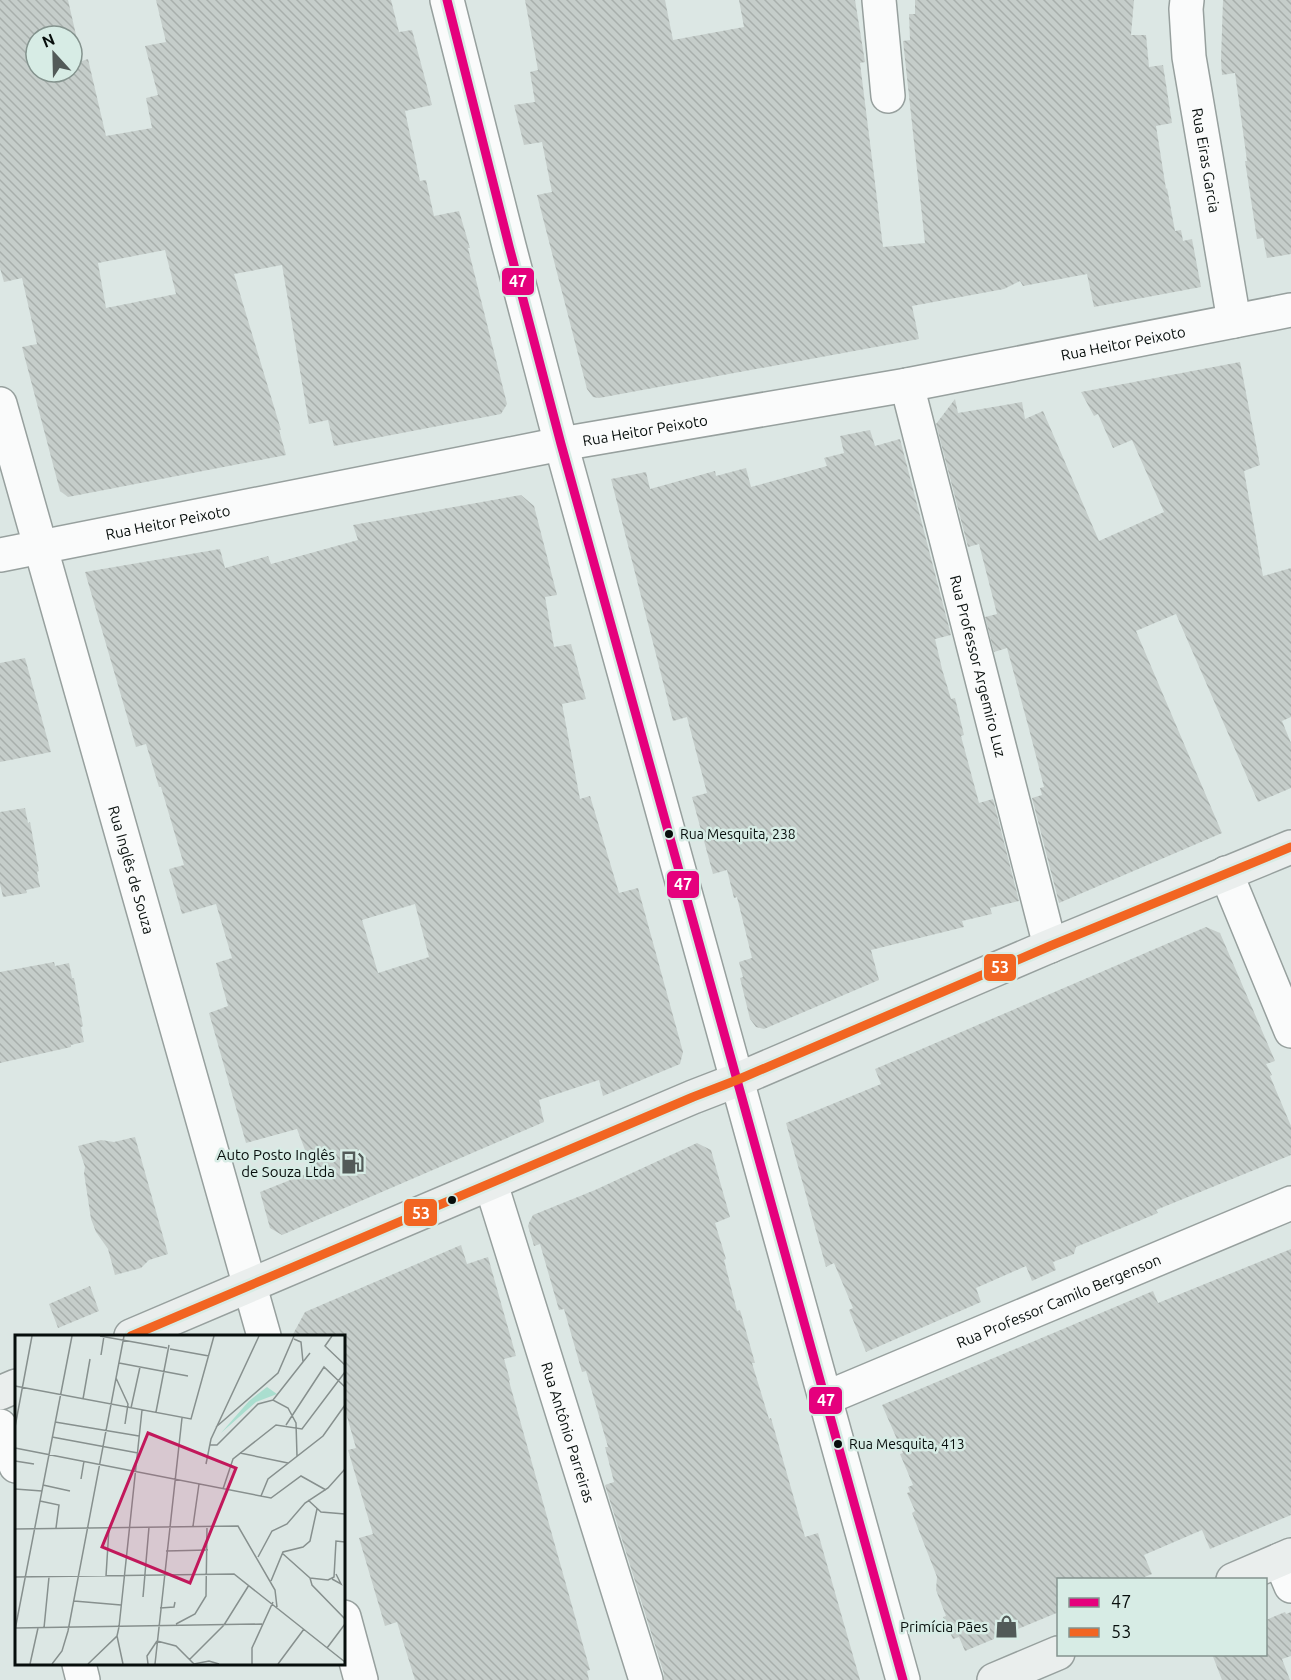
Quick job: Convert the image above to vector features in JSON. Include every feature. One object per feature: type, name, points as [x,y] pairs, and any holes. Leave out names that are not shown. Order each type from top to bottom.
[{"type":"street","points":[[447,0],[561,444],[903,1680]]},
{"type":"street","points":[[879,0],[888,96]]},
{"type":"street","name":"Rua Eiras Garcia","points":[[1187,0],[1189,57],[1234,321]]},
{"type":"street","name":"Rua Heitor Peixoto","points":[[0,555],[561,444],[907,385],[1291,310]]},
{"type":"street","name":"Rua Professor Argemiro Luz","points":[[907,385],[1050,946]]},
{"type":"street","name":"Rua Inglês de Souza","points":[[0,404],[264,1335]]},
{"type":"street","points":[[133,1335],[1050,946],[1291,847]]},
{"type":"street","points":[[1226,873],[1291,1031]]},
{"type":"street","name":"Rua Antônio Parreiras","points":[[491,1184],[646,1680]]},
{"type":"street","name":"Rua Professor Camilo Bergenson","points":[[826,1398],[1291,1203]]},
{"type":"street","points":[[0,1393],[15,1386]]},
{"type":"street","points":[[0,1426],[15,1464]]},
{"type":"street","points":[[1241,1578],[1287,1567]]},
{"type":"street","points":[[345,1620],[362,1680]]},
{"type":"street","points":[[994,1680],[1057,1654]]},
{"type":"street","points":[[79,1665],[82,1680]]},
{"type":"building","points":[[0,0],[68,0],[74,24],[24,24],[24,84],[84,84],[84,60],[88,59],[106,136],[152,128],[146,98],[158,95],[145,46],[166,42],[156,0],[391,0],[399,32],[412,30],[432,105],[405,111],[420,181],[426,180],[434,216],[459,211],[507,404],[501,414],[334,446],[328,420],[309,424],[282,265],[234,274],[281,430],[279,430],[286,455],[68,497],[60,491],[22,347],[37,344],[22,278],[4,282],[0,268]],"holes":[[[165,250],[176,294],[106,308],[98,263]]]},
{"type":"building","points":[[525,0],[665,0],[673,40],[744,27],[739,0],[855,0],[865,62],[860,63],[883,247],[925,243],[903,41],[910,40],[909,14],[915,14],[915,0],[1134,0],[1131,35],[1146,35],[1149,67],[1163,65],[1172,123],[1156,126],[1166,189],[1175,231],[1181,230],[1183,241],[1192,239],[1201,287],[1094,307],[1087,274],[1023,286],[1020,281],[1004,289],[912,306],[919,339],[599,398],[593,397],[587,389],[537,195],[552,192],[542,142],[524,145],[514,105],[535,102],[530,72],[538,70]]},
{"type":"building","points":[[1223,0],[1291,0],[1291,254],[1267,258],[1263,238],[1257,239],[1235,73],[1222,75]]},
{"type":"building","points":[[1240,362],[1260,465],[1244,471],[1263,576],[1291,568],[1291,717],[1282,721],[1291,743],[1291,788],[1258,802],[1176,614],[1136,631],[1222,833],[1059,903],[1032,798],[1042,795],[1040,788],[1044,787],[1007,648],[994,652],[985,617],[997,614],[979,544],[968,547],[936,424],[955,399],[958,413],[1022,402],[1025,419],[1043,411],[1099,541],[1164,512],[1132,440],[1113,448],[1098,414],[1094,416],[1081,392]]},
{"type":"building","points":[[870,430],[875,446],[900,439],[951,635],[935,639],[942,669],[951,699],[955,698],[964,735],[961,736],[979,803],[993,799],[1019,901],[990,908],[992,914],[962,921],[964,927],[871,950],[879,980],[764,1029],[756,1027],[750,1019],[740,978],[743,977],[739,962],[752,958],[737,897],[734,898],[727,870],[713,874],[692,797],[707,793],[687,717],[673,721],[611,479],[646,472],[650,489],[715,471],[716,476],[746,468],[751,487],[827,466],[824,458],[844,453],[840,436]]},
{"type":"building","points":[[521,495],[534,506],[557,595],[545,597],[554,647],[571,644],[586,699],[562,704],[580,799],[590,796],[619,893],[638,888],[683,1052],[680,1064],[603,1096],[599,1080],[539,1100],[544,1122],[282,1235],[270,1228],[260,1192],[313,1171],[297,1129],[246,1143],[209,1013],[228,1006],[216,963],[232,958],[216,904],[182,914],[169,869],[184,865],[146,744],[136,747],[85,572],[220,549],[225,568],[268,556],[271,564],[358,540],[353,525]],"holes":[[[415,904],[429,957],[378,973],[362,920]]]},
{"type":"building","points":[[25,658],[51,752],[0,762],[0,663]]},
{"type":"building","points":[[25,808],[28,823],[30,822],[40,887],[26,890],[27,893],[3,897],[0,884],[0,812]]},
{"type":"building","points":[[1206,927],[1220,933],[1275,1061],[1266,1064],[1291,1126],[1291,1155],[1156,1210],[1158,1213],[1076,1247],[1074,1254],[1053,1262],[1056,1270],[1032,1281],[1026,1266],[976,1288],[981,1302],[866,1352],[849,1310],[853,1308],[834,1263],[826,1267],[786,1123],[881,1084],[875,1069]]},
{"type":"building","points":[[54,962],[55,966],[69,963],[72,978],[74,978],[84,1042],[0,1063],[0,972]]},
{"type":"building","points":[[135,1137],[168,1254],[149,1260],[141,1268],[115,1275],[108,1249],[96,1232],[91,1219],[85,1167],[78,1146],[101,1140],[114,1142]]},
{"type":"building","points":[[697,1143],[711,1150],[730,1217],[715,1223],[726,1259],[724,1260],[737,1311],[740,1310],[755,1363],[752,1363],[769,1419],[771,1418],[805,1537],[818,1533],[860,1680],[664,1680],[605,1485],[614,1482],[605,1447],[608,1447],[586,1371],[582,1372],[564,1309],[559,1310],[540,1244],[534,1246],[528,1226],[533,1215],[595,1190]]},
{"type":"building","points":[[461,1245],[467,1264],[488,1257],[516,1356],[504,1359],[509,1381],[590,1670],[587,1671],[589,1680],[415,1680],[397,1622],[385,1626],[359,1538],[373,1534],[348,1450],[356,1448],[345,1410],[345,1335],[293,1335],[305,1312]]},
{"type":"building","points":[[1291,1249],[1291,1515],[1210,1549],[1202,1530],[1144,1555],[1152,1574],[1142,1578],[1057,1578],[1057,1613],[965,1651],[959,1637],[953,1639],[943,1617],[946,1616],[936,1590],[937,1577],[912,1513],[915,1511],[907,1493],[910,1492],[908,1487],[913,1485],[900,1454],[903,1453],[882,1405],[1153,1291],[1158,1303]]},
{"type":"building","points":[[90,1286],[99,1311],[58,1328],[49,1304]]},
{"type":"building","points":[[1285,1612],[1286,1614],[1291,1612],[1291,1656],[1282,1659],[1290,1680],[1222,1680],[1213,1656],[1267,1656],[1267,1620]]},
{"type":"transit line","name":"47","points":[[447,0],[561,444],[903,1680]]},
{"type":"transit line","name":"53","points":[[133,1335],[1050,946],[1291,847]]},
{"type":"place","name":"Rua Mesquita, 238","points":[[669,834]]},
{"type":"place","name":"Auto Posto Inglês de Souza Ltda","points":[[353,1163]]},
{"type":"place","name":"Rua Mesquita, 413","points":[[838,1444]]},
{"type":"place","name":"Primícia Pães","points":[[1006,1626]]}]
